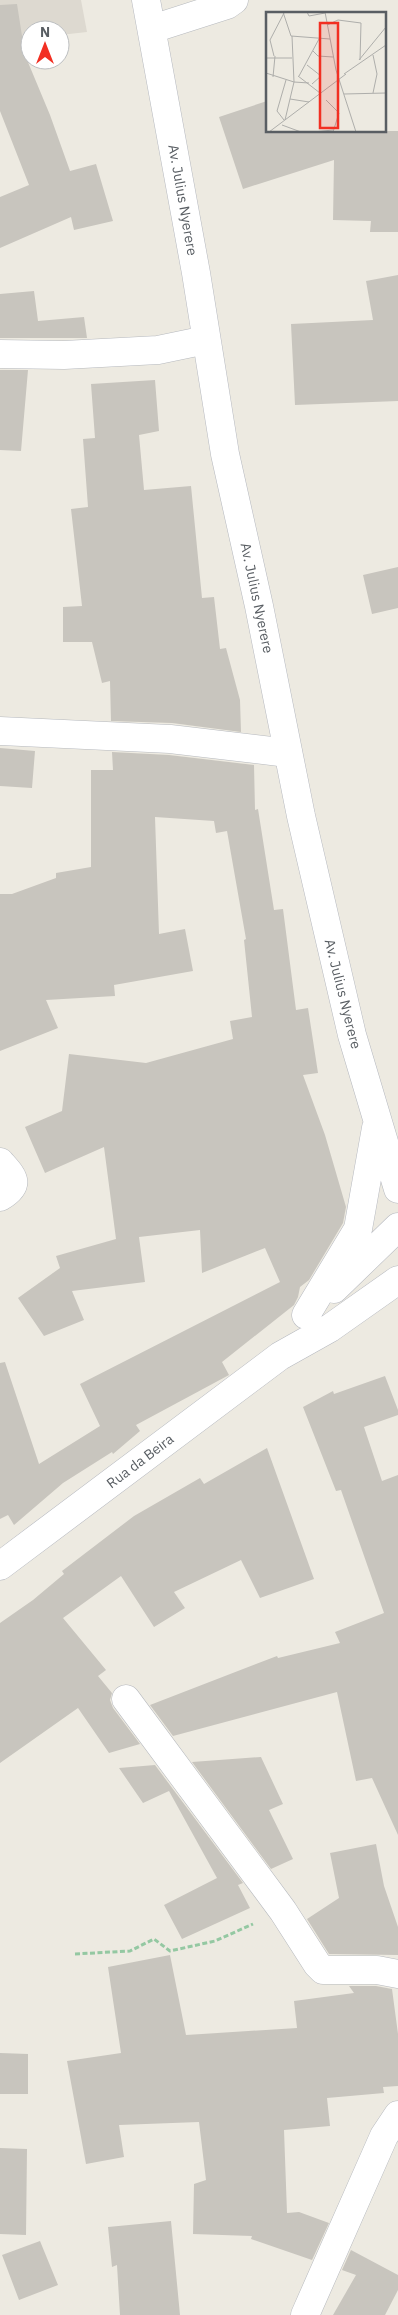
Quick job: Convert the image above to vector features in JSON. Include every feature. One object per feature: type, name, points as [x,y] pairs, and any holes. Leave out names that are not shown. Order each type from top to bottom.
[{"type":"main road","name":"Av. Julius Nyerere","points":[[146,0],[225,454],[260,606],[288,753],[352,1035],[388,1124],[398,1190]]},
{"type":"main road","points":[[152,29],[227,5],[234,0]]},
{"type":"main road","points":[[0,354],[64,356],[158,350],[206,340]]},
{"type":"main road","points":[[0,731],[170,739],[288,753]]},
{"type":"main road","points":[[306,1315],[358,1229],[388,1124]]},
{"type":"main road","points":[[0,1162],[14,1178],[14,1186],[0,1197]]},
{"type":"main road","name":"Rua da Beira","points":[[280,1356],[306,1315],[398,1227]]},
{"type":"main road","name":"Rua da Beira","points":[[1,1563],[31,1544],[280,1356],[330,1328],[398,1280]]},
{"type":"main road","points":[[126,1699],[284,1911],[323,1970],[377,1970],[398,1974]]},
{"type":"main road","points":[[305,2315],[384,2136],[398,2114]]},
{"type":"path","points":[[75,1954],[130,1951],[154,1939],[170,1951],[215,1941],[284,1911]]},
{"type":"shaded area","points":[[0,0],[81,0],[87,32],[70,34],[70,20],[20,20],[20,42],[0,45]]},
{"type":"building","points":[[17,4],[20,23],[20,70],[31,70],[70,171],[96,164],[113,221],[74,230],[71,217],[0,248],[0,197],[29,185],[0,111],[0,5]]},
{"type":"building","points":[[266,101],[266,132],[398,131],[398,232],[370,232],[371,221],[333,220],[334,160],[243,189],[219,117]]},
{"type":"building","points":[[398,275],[398,401],[295,405],[291,324],[373,320],[366,281]]},
{"type":"building","points":[[34,291],[38,321],[84,317],[87,338],[0,338],[0,294]]},
{"type":"building","points":[[0,370],[28,370],[21,451],[0,450]]},
{"type":"building","points":[[155,380],[159,431],[139,435],[144,490],[191,486],[202,598],[214,597],[220,649],[226,648],[240,700],[241,732],[172,723],[111,721],[110,681],[102,683],[92,642],[63,642],[63,607],[82,606],[71,509],[88,507],[83,439],[95,438],[91,384]]},
{"type":"building","points":[[398,567],[398,608],[372,614],[363,575]]},
{"type":"building","points":[[0,748],[35,751],[32,788],[0,786]]},
{"type":"building","points":[[112,752],[169,755],[254,765],[255,810],[258,809],[274,910],[283,909],[296,1010],[308,1008],[318,1073],[303,1075],[325,1135],[346,1207],[343,1223],[309,1280],[300,1287],[294,1305],[222,1362],[229,1375],[136,1425],[140,1431],[113,1454],[112,1452],[63,1483],[14,1525],[8,1515],[0,1519],[0,1363],[5,1362],[39,1464],[100,1426],[80,1384],[280,1282],[265,1248],[202,1273],[200,1230],[139,1237],[145,1282],[72,1291],[84,1320],[44,1336],[18,1298],[60,1268],[56,1256],[116,1239],[104,1147],[45,1173],[25,1127],[62,1111],[69,1054],[146,1063],[233,1039],[230,1021],[252,1017],[244,940],[246,939],[227,831],[216,833],[214,821],[155,817],[159,934],[185,929],[193,971],[114,985],[115,996],[46,1000],[58,1028],[0,1051],[0,894],[12,894],[56,878],[56,873],[91,867],[91,770],[113,770]]},
{"type":"building","points":[[385,1376],[398,1410],[398,1415],[364,1427],[382,1481],[398,1475],[398,1835],[372,1778],[356,1781],[337,1692],[173,1736],[150,1705],[277,1656],[278,1658],[340,1643],[335,1632],[384,1613],[341,1490],[336,1491],[303,1407],[333,1391],[334,1394]]},
{"type":"building","points":[[267,1448],[314,1579],[260,1598],[241,1560],[174,1592],[185,1608],[154,1627],[121,1576],[63,1618],[106,1670],[98,1676],[112,1693],[110,1700],[113,1708],[140,1744],[109,1753],[78,1708],[0,1763],[0,1623],[33,1600],[64,1574],[62,1571],[134,1516],[200,1478],[204,1484]]},
{"type":"building","points":[[261,1757],[283,1804],[269,1810],[293,1859],[271,1869],[192,1762]]},
{"type":"building","points":[[155,1765],[243,1883],[238,1885],[250,1908],[182,1939],[164,1905],[217,1878],[169,1791],[143,1803],[119,1768]]},
{"type":"building","points":[[376,1844],[384,1886],[398,1927],[398,1955],[329,1954],[307,1919],[339,1898],[330,1853]]},
{"type":"building","points":[[170,1955],[186,2035],[297,2028],[294,2001],[354,1993],[349,1986],[376,1986],[392,1989],[398,2034],[398,2086],[383,2087],[384,2093],[327,2098],[330,2126],[284,2130],[287,2213],[299,2212],[329,2223],[312,2260],[251,2239],[252,2236],[193,2234],[194,2184],[206,2180],[199,2122],[119,2125],[124,2157],[86,2164],[67,2061],[121,2053],[108,1967]]},
{"type":"building","points":[[0,2053],[28,2054],[28,2094],[0,2094]]},
{"type":"building","points":[[0,2148],[27,2149],[26,2235],[0,2234]]},
{"type":"building","points":[[171,2221],[180,2315],[120,2315],[117,2265],[112,2267],[108,2227]]},
{"type":"building","points":[[40,2241],[58,2285],[19,2300],[2,2255]]},
{"type":"building","points":[[351,2250],[398,2275],[398,2290],[385,2315],[333,2315],[356,2275],[342,2270]]}]
